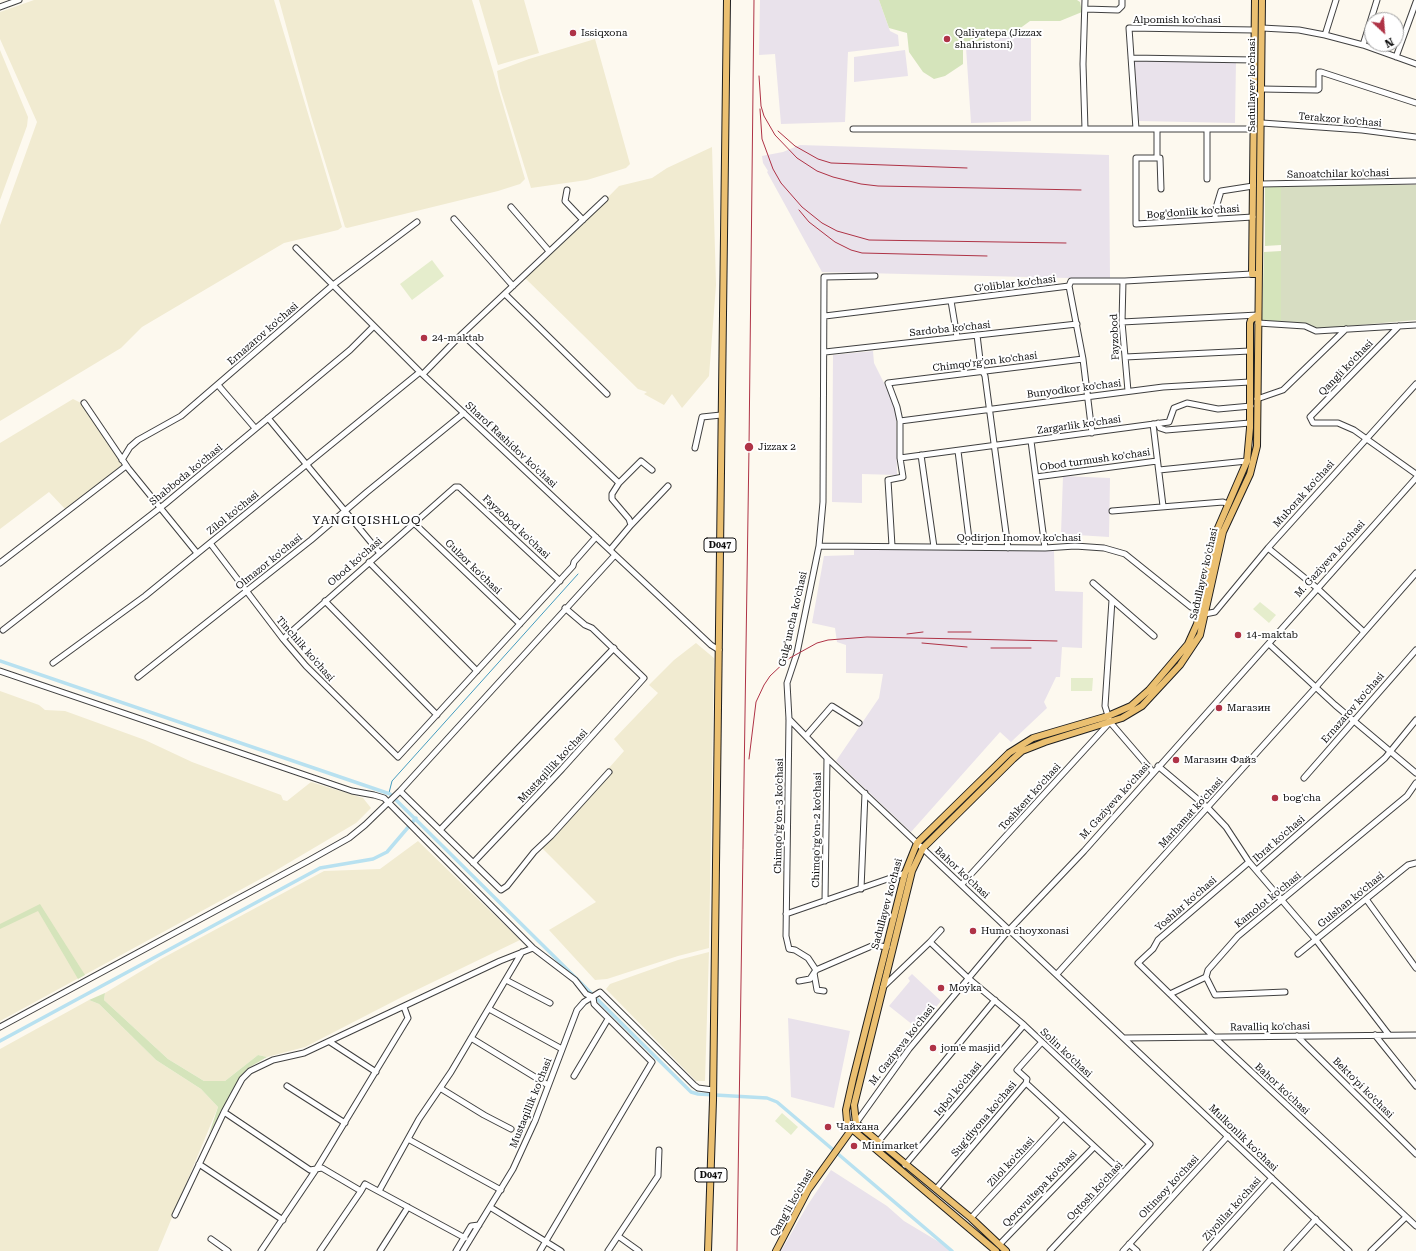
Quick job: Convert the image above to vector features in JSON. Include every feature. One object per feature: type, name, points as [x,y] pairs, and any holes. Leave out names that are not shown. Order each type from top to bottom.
[{"type":"main road","name":"D047","points":[[708,1251],[713,1100],[727,0]]},
{"type":"main road","name":"Sadullayev ko'chasi","points":[[1252,274],[1255,0]]},
{"type":"main road","name":"Sadullayev ko'chasi","points":[[854,1126],[847,1121],[846,1110],[905,873],[917,843],[1015,748],[1033,738],[1109,719],[1137,710],[1156,692],[1193,648],[1200,635],[1223,532],[1254,463],[1256,446],[1262,123],[1262,0]]},
{"type":"main road","points":[[1252,274],[1259,274]]},
{"type":"main road","points":[[996,1251],[854,1126],[854,1105],[912,871],[923,848],[1012,759],[1022,751],[1109,719],[1136,703],[1175,662],[1192,638],[1200,609],[1214,542],[1228,504],[1247,461],[1251,406],[1251,320],[1258,315]]},
{"type":"main road","points":[[854,1126],[878,1142],[936,1189],[971,1218],[1006,1251]]},
{"type":"main road","name":"M. Gaziyeva ko'chasi","points":[[840,1146],[854,1126]]},
{"type":"main road","name":"Qang'li ko'chasi","points":[[776,1251],[808,1190],[840,1146]]},
{"type":"street","points":[[0,7],[19,0]]},
{"type":"street","points":[[1085,0],[1083,64],[1085,129]]},
{"type":"street","points":[[1085,10],[1118,10],[1122,6],[1122,0]]},
{"type":"street","points":[[1325,35],[1336,0]]},
{"type":"street","points":[[1363,45],[1377,0]]},
{"type":"street","points":[[1396,56],[1413,18],[1416,2]]},
{"type":"street","name":"Alpomish ko'chasi","points":[[1136,129],[1129,28],[1254,30]]},
{"type":"street","points":[[1262,28],[1299,30],[1325,35],[1363,45],[1416,64]]},
{"type":"street","points":[[1131,58],[1254,60]]},
{"type":"street","points":[[1262,89],[1317,90],[1319,88],[1319,72],[1321,72],[1416,103]]},
{"type":"street","name":"Terakzor ko'chasi","points":[[1262,123],[1362,130],[1416,137]]},
{"type":"street","points":[[853,129],[1254,129]]},
{"type":"street","points":[[1157,129],[1157,158],[1160,158],[1161,189]]},
{"type":"street","points":[[1206,179],[1207,129]]},
{"type":"street","name":"Bog'donlik ko'chasi","points":[[1157,158],[1136,158],[1136,224],[1253,217]]},
{"type":"street","points":[[1253,174],[1261,172]]},
{"type":"street","name":"Sanoatchilar ko'chasi","points":[[1261,184],[1416,181]]},
{"type":"street","points":[[1215,219],[1215,211],[1221,191],[1253,186]]},
{"type":"street","points":[[567,190],[565,201],[583,220]]},
{"type":"street","name":"Zilol ko'chasi","points":[[53,663],[145,596],[421,373],[605,199]]},
{"type":"street","points":[[511,207],[549,252]]},
{"type":"street","points":[[454,219],[513,286]]},
{"type":"street","name":"Ernazarov ko'chasi","points":[[122,460],[130,447],[138,440],[181,416],[333,285],[417,222]]},
{"type":"street","name":"Sharof Rashidov ko'chasi","points":[[296,248],[421,373],[711,645],[719,650]]},
{"type":"street","name":"G'oliblar ko'chasi","points":[[825,316],[1069,286],[1071,280],[1123,281],[1252,274]]},
{"type":"street","name":"Gulg'uncha ko'chasi","points":[[789,719],[787,683],[797,653],[819,546],[823,502],[825,352],[824,276],[875,276]]},
{"type":"street","name":"Fayzobod","points":[[1123,281],[1122,322],[1128,391]]},
{"type":"street","points":[[1069,286],[1083,359],[1092,433]]},
{"type":"street","points":[[505,294],[607,394]]},
{"type":"street","points":[[951,300],[957,337]]},
{"type":"street","points":[[1122,322],[1258,315]]},
{"type":"street","points":[[1258,323],[1305,326],[1316,331],[1416,325]]},
{"type":"street","name":"Sardoba ko'chasi","points":[[825,352],[1077,324]]},
{"type":"street","name":"Shabboda ko'chasi","points":[[3,630],[159,509],[350,350],[374,326]]},
{"type":"street","name":"Qangli ko'chasi","points":[[1366,438],[1338,423],[1313,424],[1310,418],[1399,326]]},
{"type":"street","points":[[1257,399],[1283,390],[1346,329]]},
{"type":"street","points":[[462,334],[619,483]]},
{"type":"street","points":[[977,335],[981,368],[984,372],[990,409],[1008,548]]},
{"type":"street","points":[[1125,357],[1250,351]]},
{"type":"street","name":"Chimqo'rg'on ko'chasi","points":[[900,421],[897,407],[888,383],[1083,359]]},
{"type":"street","name":"Bunyodkor ko'chasi","points":[[900,421],[1128,391],[1250,382]]},
{"type":"street","name":"Muborak ko'chasi","points":[[1205,614],[1215,612],[1268,548],[1416,384]]},
{"type":"street","points":[[218,385],[255,428]]},
{"type":"street","points":[[84,403],[126,466],[159,509],[197,553]]},
{"type":"street","name":"Zargarlik ko'chasi","points":[[900,458],[1169,422],[1174,408],[1187,403],[1218,409],[1251,406]]},
{"type":"street","name":"Olmazor ko'chasi","points":[[138,677],[345,512],[464,413]]},
{"type":"street","points":[[695,448],[702,417],[721,415]]},
{"type":"street","points":[[268,418],[379,552]]},
{"type":"street","points":[[892,546],[888,480],[903,477],[900,458],[900,421]]},
{"type":"street","points":[[1156,423],[1160,428],[1166,430],[1250,424]]},
{"type":"street","points":[[1156,423],[1157,461],[1163,506]]},
{"type":"street","points":[[1366,438],[1416,474]]},
{"type":"street","points":[[1031,441],[1045,548]]},
{"type":"street","points":[[958,451],[970,547]]},
{"type":"street","points":[[921,455],[934,547]]},
{"type":"street","points":[[631,525],[629,519],[612,499],[612,494],[619,483],[641,461],[652,470]]},
{"type":"street","name":"Obod turmush ko'chasi","points":[[1036,477],[1157,461]]},
{"type":"street","name":"Obod turmush ko'chasi","points":[[1159,470],[1247,461]]},
{"type":"street","points":[[0,563],[126,466]]},
{"type":"street","name":"M. Gaziyeva ko'chasi","points":[[854,1126],[909,1049],[1009,930],[1084,851],[1158,766],[1269,644],[1416,478]]},
{"type":"street","points":[[610,550],[631,525],[668,486]]},
{"type":"street","name":"Obod ko'chasi","points":[[283,639],[379,552],[452,489],[459,487]]},
{"type":"street","name":"Fayzobod ko'chasi","points":[[459,487],[560,581]]},
{"type":"street","points":[[1112,511],[1223,502],[1228,504]]},
{"type":"street","name":"Gulzor ko'chasi","points":[[414,523],[520,624]]},
{"type":"street","points":[[325,601],[437,715],[560,581],[596,537]]},
{"type":"street","name":"Tinchlik ko'chasi","points":[[210,543],[283,639],[342,703],[398,757],[437,715]]},
{"type":"street","name":"Qodirjon Inomov ko'chasi","points":[[819,546],[1008,548],[1075,546],[1104,548],[1125,554],[1191,607],[1200,609]]},
{"type":"street","points":[[1268,548],[1317,588],[1364,632]]},
{"type":"street","points":[[0,1027],[349,838],[365,825],[400,791],[615,555]]},
{"type":"street","points":[[369,562],[477,671]]},
{"type":"street","name":"Marhamat ko'chasi","points":[[1057,974],[1208,808],[1416,573]]},
{"type":"street","points":[[1094,583],[1154,636]]},
{"type":"street","points":[[1112,600],[1105,706],[1109,719],[1153,772]]},
{"type":"street","points":[[440,830],[614,648],[592,628],[585,625],[566,608]]},
{"type":"street","points":[[1269,644],[1316,687],[1416,773]]},
{"type":"street","name":"Mustaqillik ko'chasi","points":[[473,863],[595,734],[644,678],[614,648]]},
{"type":"street","name":"Ernazarov ko'chasi","points":[[1304,778],[1416,650]]},
{"type":"street","points":[[0,671],[352,792],[384,798],[533,948],[575,980],[586,994],[593,997],[594,1004],[652,1062],[540,1251]]},
{"type":"street","points":[[806,736],[832,706],[859,723]]},
{"type":"street","name":"Bahor ko'chasi","points":[[789,719],[827,758],[1124,1038]]},
{"type":"street","name":"Chimqo'rg'on-3 ko'chasi","points":[[789,719],[786,936],[789,949],[795,950],[808,958],[815,971]]},
{"type":"street","name":"Toshkent ko'chasi","points":[[962,884],[1109,719]]},
{"type":"street","name":"Ibrat ko'chasi","points":[[1257,870],[1385,758],[1416,720]]},
{"type":"street","name":"Chimqo'rg'on-2 ko'chasi","points":[[825,902],[827,758]]},
{"type":"street","points":[[1158,766],[1208,808],[1226,827],[1249,862],[1316,940],[1389,1035]]},
{"type":"street","points":[[400,791],[501,890],[507,886],[534,852],[551,836],[609,772]]},
{"type":"street","name":"Kamolot ko'chasi","points":[[1206,977],[1208,970],[1238,936],[1283,901],[1408,796],[1416,783]]},
{"type":"street","points":[[861,888],[865,793]]},
{"type":"street","name":"Yoshlar ko'chasi","points":[[1138,963],[1153,949],[1158,940],[1249,862]]},
{"type":"street","name":"Gulshan ko'chasi","points":[[1298,954],[1408,865],[1416,863]]},
{"type":"street","points":[[786,914],[825,902],[905,873]]},
{"type":"street","points":[[1366,899],[1416,968]]},
{"type":"street","points":[[883,987],[941,930]]},
{"type":"street","name":"Solin ko'chasi","points":[[930,942],[968,978],[1024,1025],[1041,1043],[1149,1143]]},
{"type":"street","points":[[799,981],[810,978],[815,971],[874,945],[887,947]]},
{"type":"street","points":[[175,1215],[224,1112],[242,1079],[250,1070],[273,1060],[304,1053],[330,1042],[500,961],[533,948]]},
{"type":"street","points":[[379,1191],[408,1139],[471,1038],[522,952]]},
{"type":"street","name":"Bahor ko'chasi","points":[[1138,963],[1214,1037],[1416,1226]]},
{"type":"street","points":[[815,971],[817,990],[824,991]]},
{"type":"street","points":[[1170,994],[1206,977],[1215,995],[1285,992]]},
{"type":"street","points":[[506,980],[550,1003]]},
{"type":"street","name":"Mustaqillik ko'chasi","points":[[463,1251],[513,1169],[535,1121],[577,1010],[584,1002],[600,992],[694,1085],[698,1088],[713,1090]]},
{"type":"street","points":[[878,1142],[995,1000]]},
{"type":"street","points":[[261,1251],[317,1168],[408,1018],[404,1007]]},
{"type":"street","points":[[488,1009],[562,1049]]},
{"type":"street","points":[[574,1076],[608,1019]]},
{"type":"street","name":"Iqbol ko'chasi","points":[[905,1165],[1024,1025]]},
{"type":"street","points":[[1375,1035],[1416,1086]]},
{"type":"street","name":"Ravalliq ko'chasi","points":[[1124,1038],[1416,1035]]},
{"type":"street","name":"Bekto'pi ko'chasi","points":[[1297,1036],[1416,1154]]},
{"type":"street","points":[[471,1038],[548,1085]]},
{"type":"street","name":"Mulkonlik ko'chasi","points":[[1124,1038],[1349,1251]]},
{"type":"street","points":[[330,1042],[376,1072]]},
{"type":"street","name":"Sug'diyona ko'chasi","points":[[936,1189],[1026,1083],[1027,1079],[1017,1070],[1041,1043]]},
{"type":"street","points":[[1026,1083],[1123,1174]]},
{"type":"street","points":[[287,1086],[345,1123]]},
{"type":"street","points":[[440,1088],[484,1115],[511,1129]]},
{"type":"street","points":[[224,1112],[310,1170],[322,1168],[361,1191]]},
{"type":"street","name":"Zilol ko'chasi","points":[[971,1218],[1063,1118]]},
{"type":"street","name":"Oltinsoy ko'chasi","points":[[1123,1251],[1228,1136]]},
{"type":"street","points":[[408,1139],[501,1190]]},
{"type":"street","name":"Oqtosh ko'chasi","points":[[1050,1251],[1149,1146],[1149,1143]]},
{"type":"street","name":"Qorovultepa ko'chasi","points":[[1000,1244],[1094,1147]]},
{"type":"street","points":[[608,1251],[658,1176],[658,1150]]},
{"type":"street","points":[[199,1164],[283,1220]]},
{"type":"street","name":"Ziyolilar ko'chasi","points":[[1206,1251],[1272,1178]]},
{"type":"street","points":[[320,1251],[365,1184],[465,1238]]},
{"type":"street","points":[[380,1251],[408,1207]]},
{"type":"street","points":[[490,1208],[547,1241],[561,1251]]},
{"type":"street","points":[[1371,1251],[1406,1217]]},
{"type":"street","points":[[1287,1251],[1316,1219]]},
{"type":"street","name":"Mustaqillik ko'chasi","points":[[456,1251],[471,1226],[479,1225]]},
{"type":"street","points":[[618,1236],[638,1251]]},
{"type":"street","points":[[211,1239],[228,1251]]},
{"type":"street","points":[[1129,1244],[1137,1251]]},
{"type":"shaded area","points":[[34,0],[274,0],[342,227],[338,230],[284,243],[142,327],[121,348],[0,421],[0,225],[37,122],[0,39],[0,12]]},
{"type":"shaded area","points":[[279,0],[472,0],[525,179],[520,184],[498,191],[347,228],[345,227],[311,116]]},
{"type":"shaded area","points":[[479,0],[524,0],[539,53],[498,65]]},
{"type":"shaded area","points":[[760,0],[879,0],[890,31],[898,35],[899,46],[848,52],[845,122],[781,124],[775,54],[759,55]]},
{"type":"shaded area","points":[[1026,32],[1031,38],[1031,121],[971,123],[966,47],[988,45],[988,41]]},
{"type":"shaded area","points":[[595,39],[630,164],[626,168],[587,180],[531,188],[500,88],[497,71],[529,59]]},
{"type":"shaded area","points":[[0,50],[28,117],[27,126],[0,200]]},
{"type":"shaded area","points":[[905,50],[908,76],[854,82],[854,57]]},
{"type":"shaded area","points":[[1133,59],[1236,61],[1235,123],[1139,121]]},
{"type":"shaded area","points":[[800,145],[1109,155],[1110,279],[822,272],[763,163],[762,156],[783,152]]},
{"type":"shaded area","points":[[712,147],[716,285],[709,376],[682,408],[672,394],[664,405],[644,394],[647,392],[638,389],[524,277],[560,246],[619,186],[652,178],[667,168]]},
{"type":"shaded area","points":[[873,351],[874,363],[896,407],[897,475],[862,474],[862,503],[832,502],[833,355]]},
{"type":"shaded area","points":[[73,399],[81,403],[86,409],[123,466],[66,510],[49,492],[0,529],[0,443]]},
{"type":"shaded area","points":[[1063,476],[1110,478],[1109,537],[1061,534]]},
{"type":"shaded area","points":[[854,549],[1054,551],[1055,591],[1083,592],[1082,648],[1062,647],[1060,677],[1056,677],[1044,702],[1047,708],[1011,742],[1000,732],[911,832],[836,761],[879,698],[883,674],[846,673],[846,645],[837,642],[835,628],[812,623],[824,556],[854,555]]},
{"type":"shaded area","points":[[696,643],[714,658],[709,948],[678,956],[607,979],[595,980],[549,930],[596,902],[540,846],[624,751],[614,739],[658,693],[649,685],[674,660]]},
{"type":"shaded area","points":[[0,691],[39,705],[45,710],[65,711],[145,740],[192,762],[281,795],[283,800],[287,801],[311,782],[363,798],[371,808],[356,823],[275,871],[0,1021]]},
{"type":"shaded area","points":[[418,841],[520,940],[402,997],[305,1047],[267,1057],[258,1055],[225,1081],[204,1081],[168,1059],[104,1000],[105,993],[161,959],[324,871],[380,869]]},
{"type":"shaded area","points":[[709,952],[705,1081],[696,1081],[606,989],[610,984],[678,960]]},
{"type":"shaded area","points":[[912,974],[941,1001],[918,1029],[889,1006],[910,981],[908,978]]},
{"type":"shaded area","points":[[89,1000],[99,1004],[156,1060],[201,1089],[218,1107],[158,1251],[0,1251],[0,1049]]},
{"type":"shaded area","points":[[788,1018],[850,1031],[834,1108],[791,1097]]},
{"type":"shaded area","points":[[831,1170],[887,1206],[904,1221],[954,1251],[781,1251],[807,1206]]},
{"type":"green space","name":"Qaliyatepa (Jizzax shahristoni)","points":[[879,0],[1077,0],[1080,2],[1082,12],[1060,21],[1030,21],[1015,32],[1007,34],[1002,32],[968,45],[963,49],[963,64],[945,76],[934,79],[923,72],[909,52],[907,33],[889,28]]},
{"type":"green space","points":[[1265,185],[1281,185],[1281,245],[1265,246]]},
{"type":"green space","points":[[1281,185],[1416,185],[1416,320],[1314,329],[1281,323]]},
{"type":"green space","points":[[1281,251],[1281,323],[1262,321],[1264,252]]},
{"type":"green space","points":[[432,260],[444,276],[412,300],[400,284]]},
{"type":"green space","points":[[1260,602],[1276,615],[1269,623],[1253,609]]},
{"type":"green space","points":[[1071,678],[1093,678],[1092,691],[1071,691]]},
{"type":"green space","points":[[40,904],[85,975],[78,979],[38,911],[0,929],[0,924]]},
{"type":"green space","points":[[105,993],[104,1000],[168,1059],[204,1081],[225,1081],[258,1055],[267,1057],[248,1068],[238,1081],[209,1134],[218,1107],[201,1089],[156,1060],[99,1004],[89,1000]]},
{"type":"green space","points":[[782,1113],[798,1127],[791,1135],[775,1121]]},
{"type":"waterway","points":[[389,793],[392,781],[578,574]]},
{"type":"waterway","points":[[0,661],[390,794],[691,1092],[698,1094],[767,1098],[777,1102],[952,1251]]},
{"type":"waterway","points":[[0,1041],[320,868],[373,859],[387,852],[416,818]]},
{"type":"railway","points":[[737,1251],[754,0]]},
{"type":"railway","points":[[759,76],[761,106],[764,116],[775,135],[797,158],[817,171],[833,177],[861,184],[878,186],[1081,190]]},
{"type":"railway","points":[[760,109],[762,139],[773,169],[781,183],[802,207],[822,223],[837,231],[869,240],[1066,243]]},
{"type":"railway","points":[[778,131],[795,146],[818,159],[831,163],[967,168]]},
{"type":"railway","points":[[799,210],[809,222],[835,242],[851,250],[862,253],[987,256]]},
{"type":"railway","points":[[907,634],[923,632]]},
{"type":"railway","points":[[948,632],[971,632]]},
{"type":"railway","points":[[749,759],[756,702],[764,685],[770,676],[788,659],[817,643],[828,640],[867,637],[1057,641]]},
{"type":"railway","points":[[922,643],[967,647]]},
{"type":"railway","points":[[991,648],[1031,648]]},
{"type":"place","name":"Issiqxona","points":[[573,33]]},
{"type":"place","name":"Qaliyatepa (Jizzax shahristoni)","points":[[947,39]]},
{"type":"place","name":"24-maktab","points":[[424,338]]},
{"type":"place","name":"Jizzax 2","points":[[749,447]]},
{"type":"place","name":"14-maktab","points":[[1238,635]]},
{"type":"place","name":"Магазин","points":[[1219,708]]},
{"type":"place","name":"Магазин Файз","points":[[1176,760]]},
{"type":"place","name":"bog'cha","points":[[1275,798]]},
{"type":"place","name":"Humo choyxonasi","points":[[973,931]]},
{"type":"place","name":"Moyka","points":[[941,988]]},
{"type":"place","name":"jom'e masjid","points":[[933,1048]]},
{"type":"place","name":"Чайхана","points":[[828,1127]]},
{"type":"place","name":"Minimarket","points":[[854,1146]]},
{"type":"district","name":"YANGIQISHLOQ","points":[[367,520]]}]
